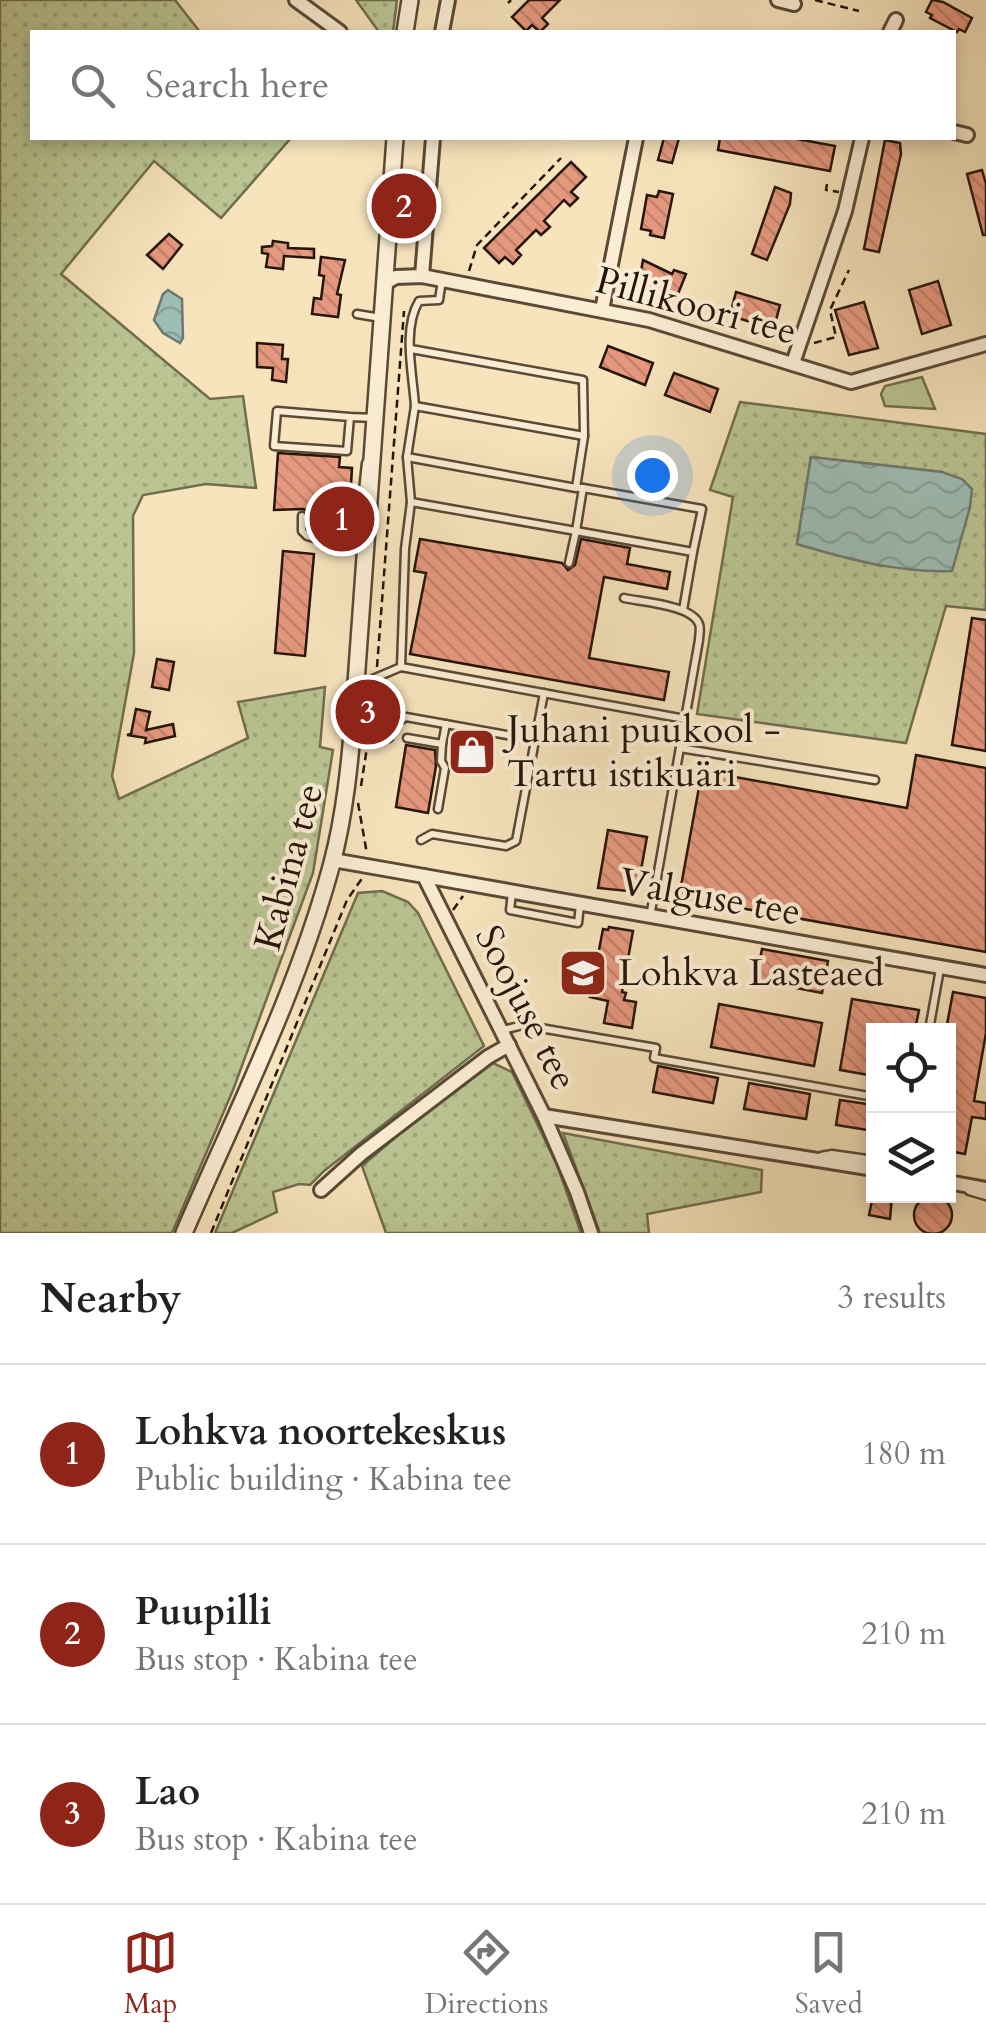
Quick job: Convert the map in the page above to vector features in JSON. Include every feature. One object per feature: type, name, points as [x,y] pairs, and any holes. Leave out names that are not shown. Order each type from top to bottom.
[{"type":"street","points":[[296,0],[337,30]]},
{"type":"street","points":[[404,30],[410,0]]},
{"type":"street","points":[[442,30],[448,0]]},
{"type":"street","points":[[778,0],[794,4]]},
{"type":"street","points":[[422,276],[433,140]]},
{"type":"street","points":[[602,310],[636,140]]},
{"type":"street","points":[[793,363],[849,193],[862,140]]},
{"type":"street","name":"Kabina tee","points":[[184,1233],[298,964],[332,860],[345,791],[356,686],[395,144]]},
{"type":"street","name":"Pillikoori tee","points":[[387,282],[396,277],[422,276],[468,282],[649,320],[850,382],[986,344]]},
{"type":"street","points":[[332,860],[424,876]]},
{"type":"street","name":"Valguse tee","points":[[424,876],[986,975]]},
{"type":"street","name":"Soojuse tee","points":[[424,876],[544,1116],[866,1168]]},
{"type":"street","points":[[322,1190],[360,1154],[488,1056],[508,1045]]},
{"type":"street","points":[[544,1116],[591,1233]]},
{"type":"street","points":[[956,1184],[986,1192]]},
{"type":"lane","points":[[401,667],[405,548],[411,502],[407,458],[415,406],[413,312],[420,301],[439,300],[442,279]]},
{"type":"lane","points":[[357,314],[384,318]]},
{"type":"lane","points":[[411,349],[583,380],[584,436],[570,563]]},
{"type":"lane","points":[[415,406],[584,436]]},
{"type":"lane","points":[[350,417],[347,451],[274,446],[277,412],[376,418]]},
{"type":"lane","points":[[407,458],[702,509],[683,610]]},
{"type":"lane","points":[[411,502],[693,552]]},
{"type":"lane","points":[[302,516],[306,536],[366,552]]},
{"type":"lane","points":[[624,598],[683,610],[699,624],[700,640],[650,917]]},
{"type":"lane","points":[[356,686],[401,667],[685,719]]},
{"type":"lane","points":[[421,840],[432,834],[506,846],[516,841],[544,693]]},
{"type":"lane","points":[[389,738],[401,718],[536,740]]},
{"type":"lane","points":[[438,809],[445,768],[440,761],[446,724]]},
{"type":"lane","points":[[407,738],[442,744]]},
{"type":"lane","points":[[680,748],[874,780]]},
{"type":"lane","points":[[930,1023],[940,967]]},
{"type":"lane","points":[[502,1030],[522,1024],[656,1048],[654,1058],[866,1096]]},
{"type":"lane","points":[[812,1159],[832,1154],[866,1159]]},
{"type":"path","points":[[814,0],[859,11]]},
{"type":"path","points":[[468,282],[470,260],[477,245],[561,158]]},
{"type":"path","points":[[827,184],[826,190],[849,193]]},
{"type":"path","points":[[798,348],[836,337],[830,310],[849,270]]},
{"type":"green space","points":[[0,0],[175,0],[198,30],[30,30],[30,140],[289,140],[221,218],[154,161],[61,274],[210,399],[243,396],[256,488],[206,484],[143,495],[133,516],[134,653],[112,776],[119,799],[248,738],[238,702],[325,687],[320,747],[333,750],[313,873],[233,1090],[172,1233],[0,1233]]},
{"type":"green space","points":[[356,0],[397,0],[393,30],[378,30]]},
{"type":"green space","points":[[922,377],[935,409],[885,406],[881,394],[885,386]]},
{"type":"green space","points":[[740,402],[986,434],[986,610],[946,606],[906,743],[697,714],[733,497],[710,490]],"holes":[[[811,457],[942,472],[882,566],[797,544]]]},
{"type":"green space","points":[[382,891],[408,902],[418,913],[484,1046],[310,1185],[299,1184],[273,1192],[277,1212],[232,1233],[215,1233],[358,893]]},
{"type":"green space","points":[[493,1063],[512,1072],[557,1165],[581,1233],[386,1233],[362,1166],[418,1118]]},
{"type":"green space","points":[[563,1133],[762,1170],[761,1192],[647,1214],[649,1233],[600,1233]]},
{"type":"water","points":[[168,290],[182,299],[180,343],[163,333],[154,320]]},
{"type":"water","points":[[811,457],[942,472],[962,479],[972,489],[952,571],[893,567],[797,544]]},
{"type":"building","points":[[529,0],[560,0],[542,18],[548,24],[542,30],[532,25],[525,30],[512,17]]},
{"type":"building","points":[[932,0],[972,18],[965,32],[957,32],[926,12]]},
{"type":"building","points":[[663,140],[678,140],[672,163],[658,160]]},
{"type":"building","points":[[720,140],[803,140],[835,146],[830,171],[718,150]]},
{"type":"building","points":[[885,140],[900,143],[901,154],[879,252],[864,249]]},
{"type":"building","points":[[571,162],[586,177],[571,192],[578,198],[570,206],[564,200],[544,221],[550,227],[541,235],[536,230],[516,250],[521,255],[513,264],[505,257],[499,263],[484,248]]},
{"type":"building","points":[[982,170],[986,184],[986,235],[967,174]]},
{"type":"building","points":[[775,187],[791,193],[790,204],[767,260],[752,254]]},
{"type":"building","points":[[659,191],[673,194],[664,238],[641,229],[647,195],[657,197]]},
{"type":"building","points":[[169,234],[182,245],[163,269],[147,255]]},
{"type":"building","points":[[273,241],[288,243],[288,248],[314,249],[314,258],[284,256],[283,269],[266,267],[268,254],[262,253],[262,247],[272,246]]},
{"type":"building","points":[[321,257],[345,260],[337,294],[341,295],[338,317],[312,314],[314,298],[321,299]]},
{"type":"building","points":[[643,260],[672,274],[674,270],[686,274],[676,299],[638,287]]},
{"type":"building","points":[[938,281],[951,325],[922,334],[909,290]]},
{"type":"building","points":[[736,292],[780,305],[776,320],[771,318],[768,327],[734,317]]},
{"type":"building","points":[[864,302],[878,348],[849,355],[835,310]]},
{"type":"building","points":[[257,343],[283,345],[282,359],[288,359],[286,382],[272,380],[273,368],[257,367]]},
{"type":"building","points":[[608,346],[653,363],[645,385],[600,367]]},
{"type":"building","points":[[674,373],[718,389],[710,412],[665,395]]},
{"type":"building","points":[[278,453],[340,457],[339,467],[352,468],[348,536],[313,531],[315,513],[303,509],[274,510]]},
{"type":"building","points":[[420,539],[562,563],[568,570],[575,565],[581,539],[630,548],[627,564],[670,572],[667,589],[604,577],[589,658],[669,672],[664,700],[410,654],[426,573],[414,571]]},
{"type":"building","points":[[283,551],[314,554],[305,656],[275,653]]},
{"type":"building","points":[[972,618],[986,620],[986,751],[952,745]]},
{"type":"building","points":[[157,659],[174,662],[169,690],[152,687]]},
{"type":"building","points":[[136,709],[150,712],[146,730],[173,724],[175,736],[145,743],[146,738],[127,735],[131,734]]},
{"type":"building","points":[[406,745],[435,750],[428,813],[396,807]]},
{"type":"building","points":[[916,755],[986,768],[986,952],[679,897],[702,771],[907,808]]},
{"type":"building","points":[[608,830],[647,837],[637,892],[598,888]]},
{"type":"building","name":"Lohkva Lasteaed","points":[[603,929],[633,931],[622,992],[626,993],[624,1000],[636,1002],[632,1028],[604,1023],[608,1001],[590,997]]},
{"type":"building","points":[[762,949],[828,961],[822,993],[756,980]]},
{"type":"building","points":[[953,992],[986,998],[986,1033],[974,1101],[986,1103],[986,1119],[972,1117],[965,1154],[956,1152],[956,1023],[947,1023]]},
{"type":"building","points":[[852,999],[919,1010],[916,1023],[866,1023],[866,1075],[840,1070]]},
{"type":"building","points":[[719,1004],[822,1023],[814,1066],[711,1047]]},
{"type":"building","points":[[658,1066],[718,1078],[713,1103],[653,1092]]},
{"type":"building","points":[[749,1083],[810,1094],[806,1119],[744,1109]]},
{"type":"building","points":[[840,1100],[866,1104],[866,1130],[836,1125]]},
{"type":"building","points":[[872,1203],[891,1203],[890,1219],[869,1215]]},
{"type":"building","points":[[919,1203],[947,1203],[952,1215],[946,1228],[930,1233],[920,1228],[914,1215]]},
{"type":"place","name":"Puupilli","points":[[404,206]]},
{"type":"place","name":"Lohkva noortekeskus","points":[[342,519]]},
{"type":"place","name":"Lao","points":[[368,712]]},
{"type":"place","name":"Juhani puukool - Tartu istikuäri","points":[[472,752]]},
{"type":"place","name":"Lohkva Lasteaed","points":[[583,973]]}]
